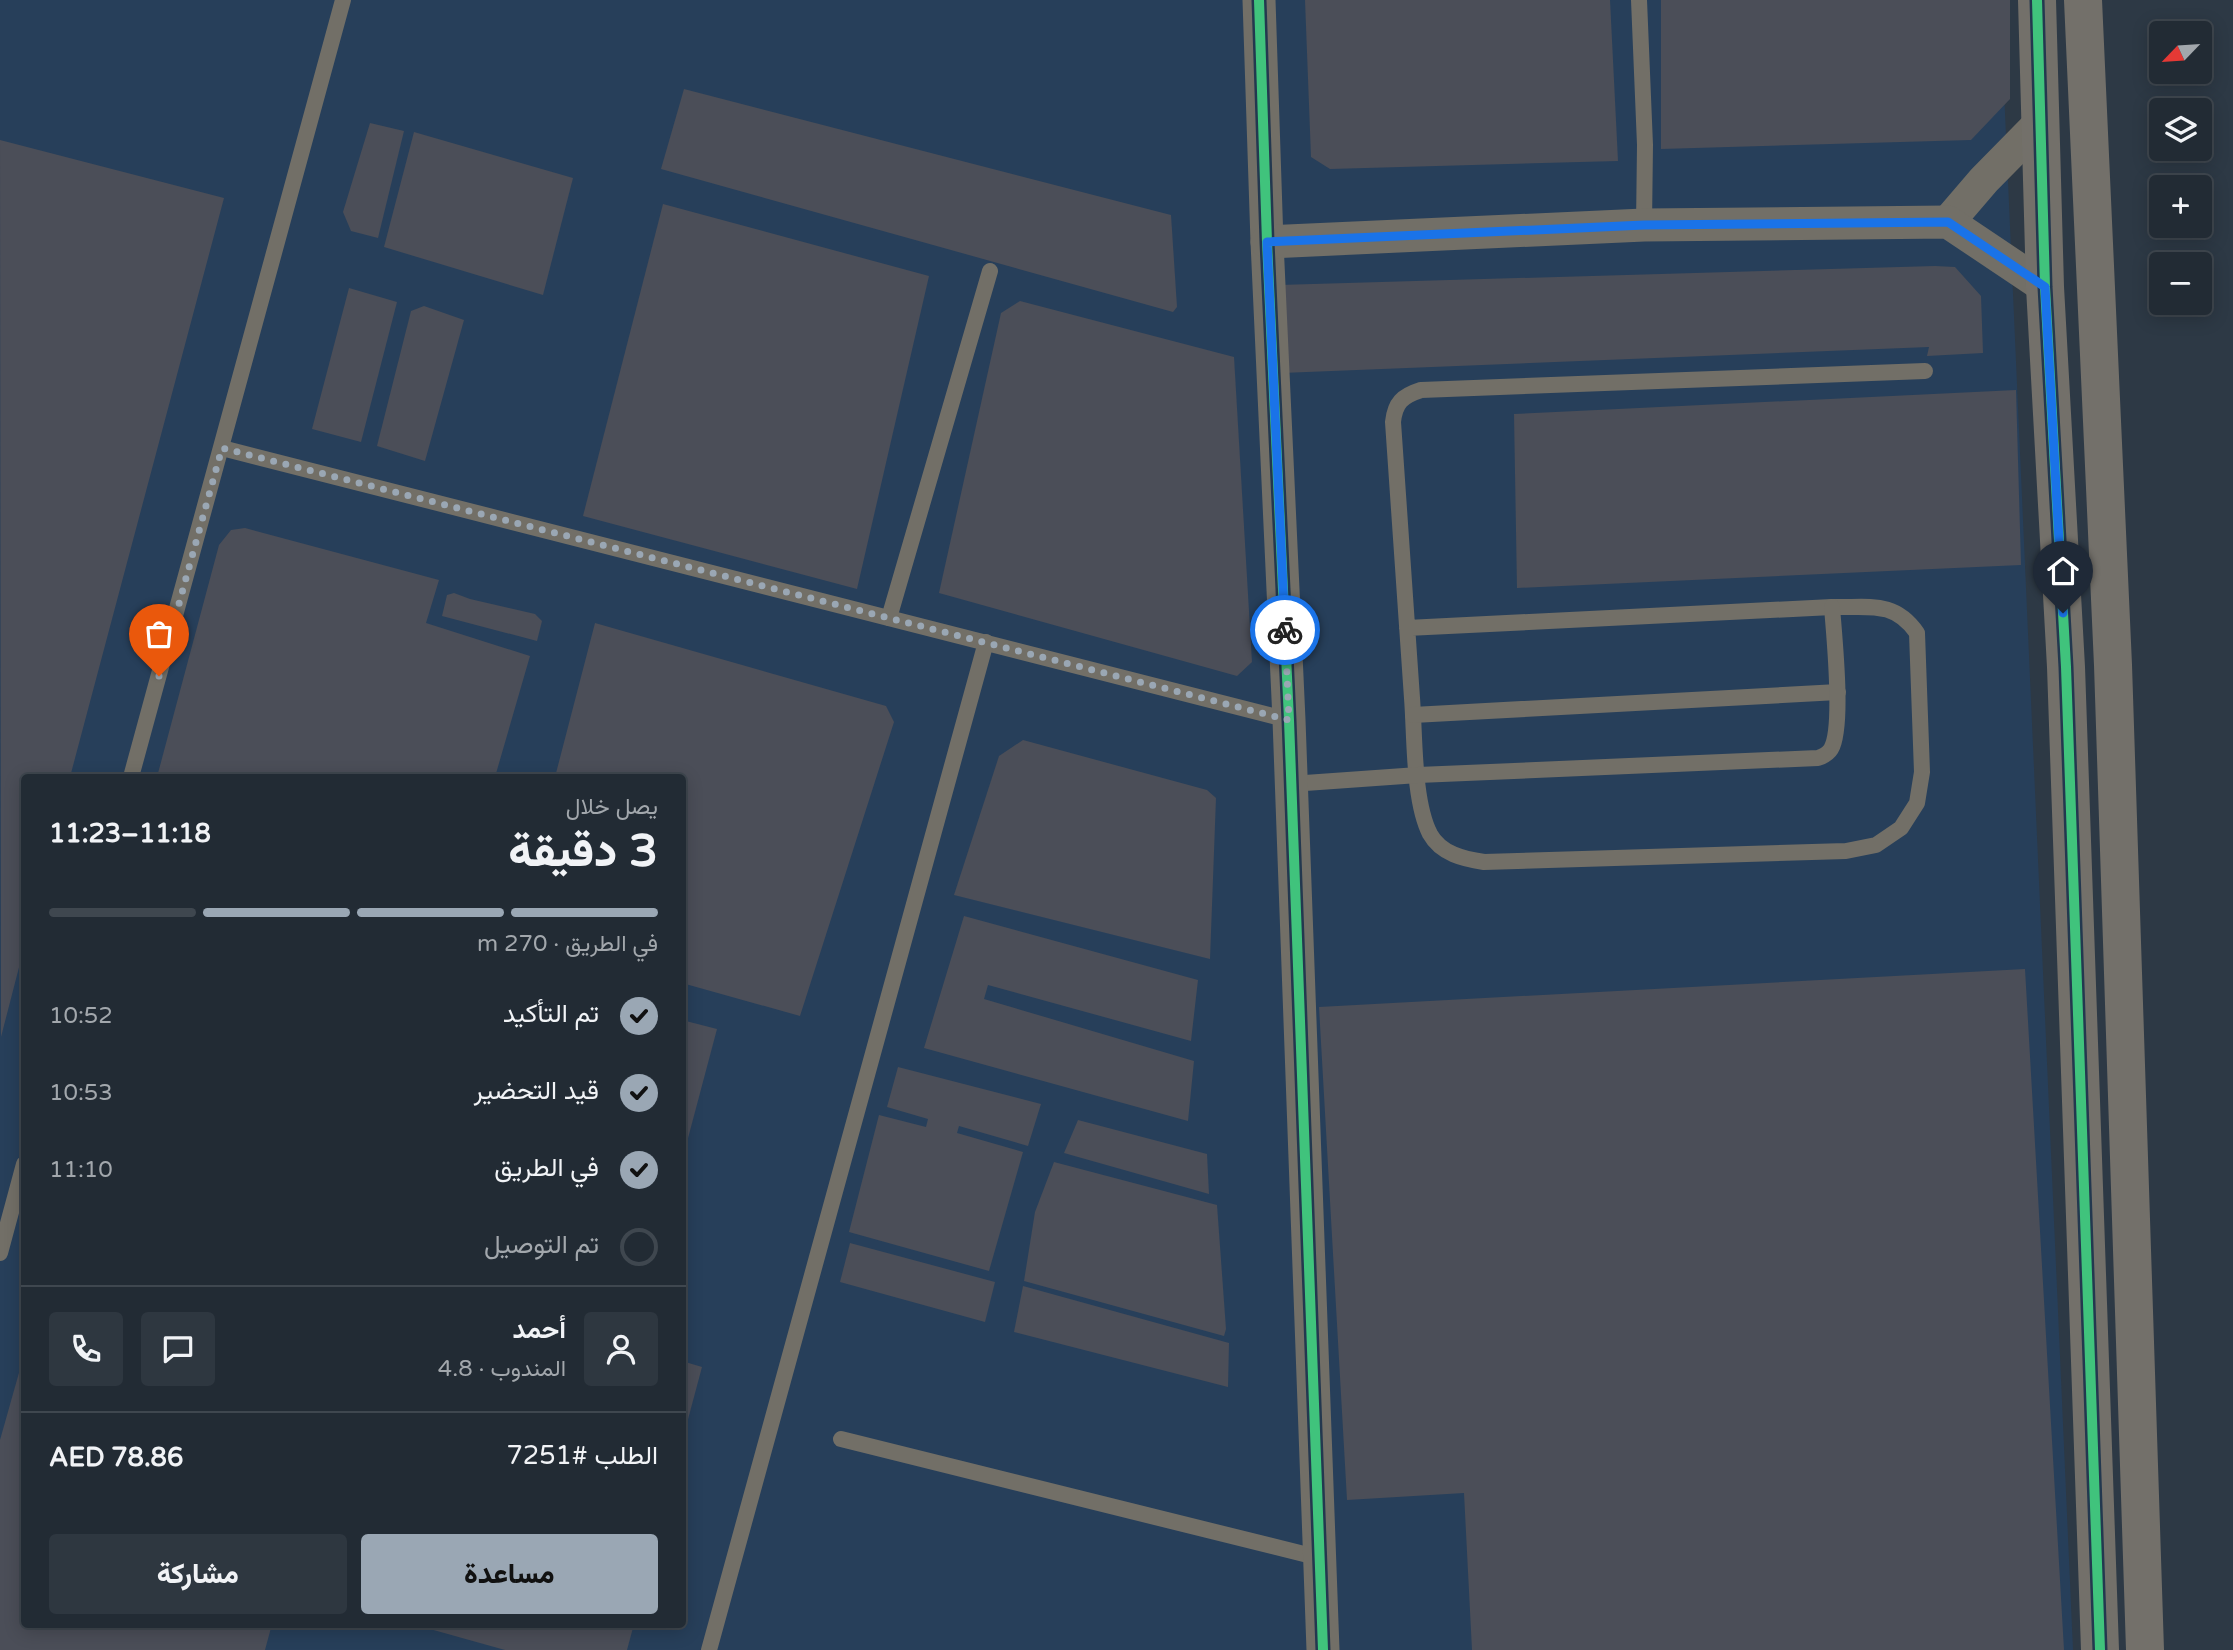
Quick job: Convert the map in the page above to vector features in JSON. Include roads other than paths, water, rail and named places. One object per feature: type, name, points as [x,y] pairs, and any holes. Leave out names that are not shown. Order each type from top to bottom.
[{"type":"street","points":[[1259,0],[1323,1650]]},
{"type":"street","points":[[2037,0],[2045,287],[2066,667],[2100,1650]]},
{"type":"street","points":[[2082,0],[2113,679],[2145,1650]]},
{"type":"street","points":[[1948,222],[1984,180],[2040,123]]},
{"type":"street","points":[[1267,242],[1644,225],[1948,222],[2045,287]]},
{"type":"lane","points":[[132,774],[343,0]]},
{"type":"lane","points":[[1639,0],[1645,145],[1644,225]]},
{"type":"lane","points":[[889,618],[990,271]]},
{"type":"lane","points":[[1407,628],[1832,607],[1894,611],[1907,620],[1917,634],[1922,772],[1917,803],[1902,828],[1876,845],[1846,851],[1484,862],[1464,859],[1445,850],[1432,837],[1423,817],[1418,775],[1413,715],[1407,628],[1393,422],[1394,410],[1399,400],[1409,393],[1421,390],[1925,371]]},
{"type":"lane","points":[[222,448],[1289,720]]},
{"type":"lane","points":[[1291,784],[1418,775],[1818,758],[1827,754],[1833,746],[1838,692],[1832,607]]},
{"type":"lane","points":[[709,1650],[986,642]]},
{"type":"lane","points":[[1413,715],[1838,692]]},
{"type":"lane","points":[[0,1253],[21,1175]]},
{"type":"lane","points":[[841,1439],[1320,1558]]}]
